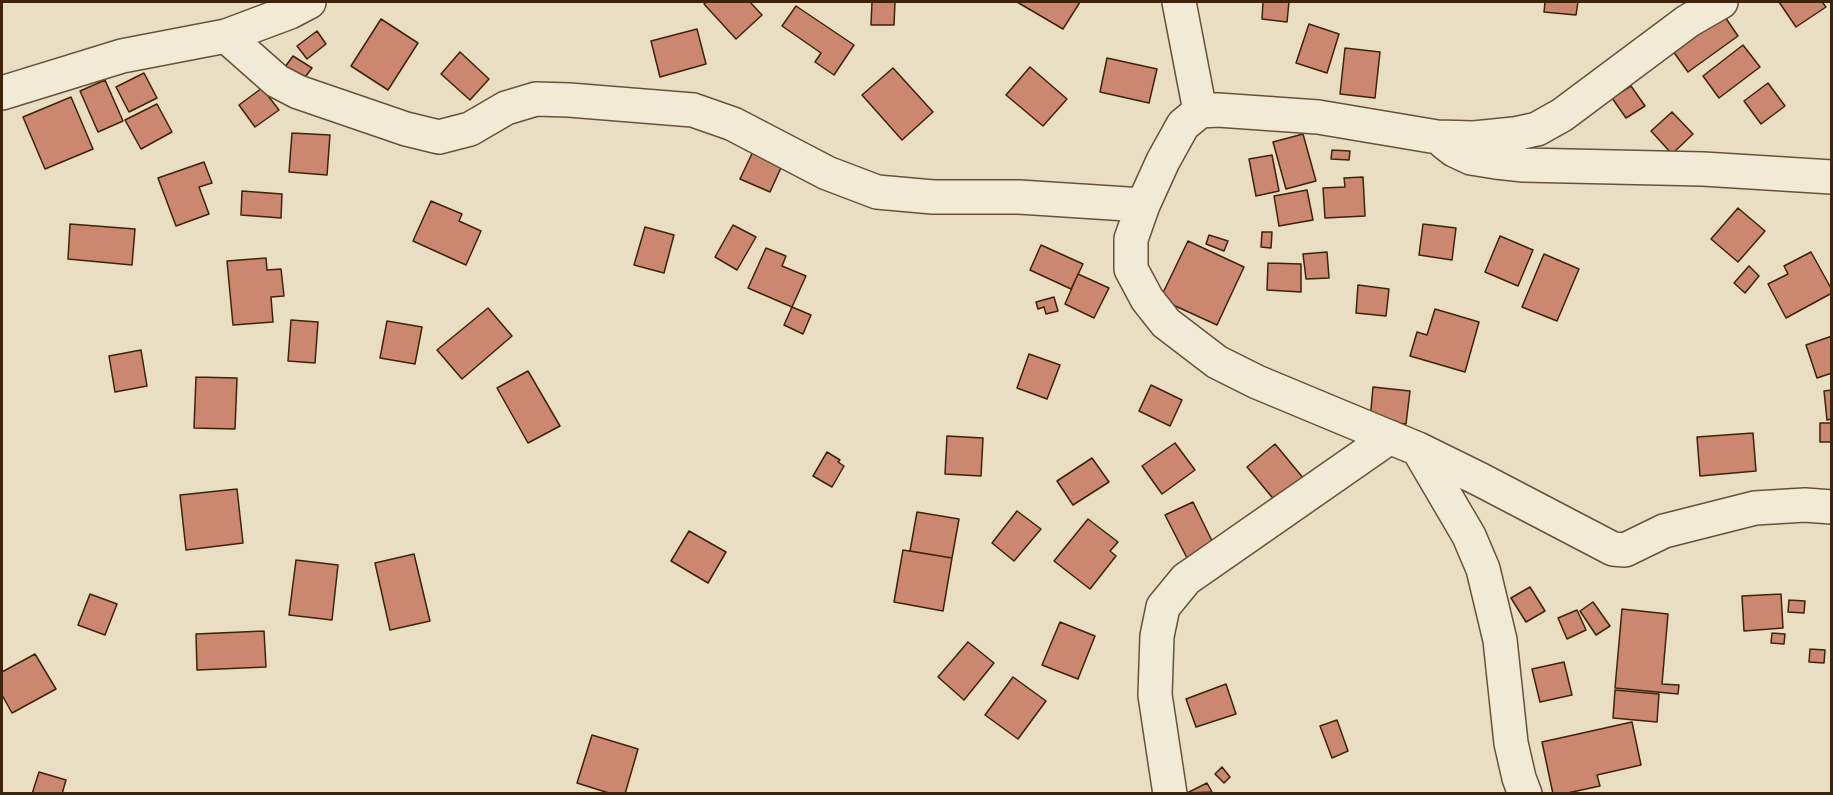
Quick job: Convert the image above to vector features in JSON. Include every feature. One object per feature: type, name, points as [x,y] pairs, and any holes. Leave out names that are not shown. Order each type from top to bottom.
[{"type":"street","points":[[2,93],[122,56],[225,36],[290,12],[309,2]]},
{"type":"street","points":[[1179,2],[1200,111]]},
{"type":"street","points":[[1721,2],[1688,21],[1562,115],[1537,129],[1515,134],[1474,138],[1437,138],[1318,117],[1218,110],[1200,111],[1183,125],[1162,161],[1131,239],[1131,269],[1147,299],[1166,323],[1217,363],[1404,443],[1481,480],[1613,549],[1625,550],[1664,531],[1755,508],[1805,505],[1832,507]]},
{"type":"street","points":[[225,36],[277,81],[298,92],[406,129],[439,137],[470,129],[506,108],[536,99],[693,110],[733,124],[827,173],[877,192],[933,197],[1019,197],[1143,205]]},
{"type":"street","points":[[1437,138],[1471,158],[1524,165],[1703,169],[1832,177]]},
{"type":"street","points":[[1170,794],[1155,695],[1157,636],[1163,607],[1186,579],[1404,443]]},
{"type":"street","points":[[1404,443],[1469,536],[1483,569],[1500,640],[1511,743],[1519,778],[1526,794]]},
{"type":"building","points":[[707,2],[750,2],[762,15],[736,39],[704,4]]},
{"type":"building","points":[[872,2],[895,2],[894,25],[871,25]]},
{"type":"building","points":[[1017,2],[1080,2],[1063,29]]},
{"type":"building","points":[[1263,2],[1289,2],[1287,22],[1262,19]]},
{"type":"building","points":[[1545,2],[1578,2],[1576,15],[1544,12]]},
{"type":"building","points":[[1779,2],[1822,2],[1826,7],[1796,27]]},
{"type":"building","points":[[796,6],[854,45],[834,75],[815,62],[821,53],[782,26]]},
{"type":"building","points":[[1721,11],[1738,36],[1688,72],[1670,47]]},
{"type":"building","points":[[381,19],[418,43],[388,90],[351,66]]},
{"type":"building","points":[[1309,24],[1339,34],[1327,73],[1296,63]]},
{"type":"building","points":[[697,29],[706,64],[660,77],[651,41]]},
{"type":"building","points":[[317,31],[326,44],[307,59],[297,46]]},
{"type":"building","points":[[1743,45],[1760,67],[1719,98],[1703,76]]},
{"type":"building","points":[[1345,48],[1380,52],[1375,98],[1340,94]]},
{"type":"building","points":[[460,52],[489,79],[470,100],[441,74]]},
{"type":"building","points":[[293,56],[312,68],[300,84],[282,71]]},
{"type":"building","points":[[1107,58],[1157,69],[1149,103],[1100,92]]},
{"type":"building","points":[[1030,67],[1067,99],[1043,126],[1006,95]]},
{"type":"building","points":[[893,68],[933,112],[902,140],[862,95]]},
{"type":"building","points":[[144,73],[157,98],[129,112],[116,87]]},
{"type":"building","points":[[105,80],[123,121],[98,132],[80,91]]},
{"type":"building","points":[[1768,83],[1785,106],[1761,124],[1744,101]]},
{"type":"building","points":[[1631,86],[1645,106],[1626,118],[1612,98]]},
{"type":"building","points":[[262,88],[279,110],[255,127],[239,105]]},
{"type":"building","points":[[71,97],[93,149],[45,169],[23,117]]},
{"type":"building","points":[[157,104],[172,132],[141,149],[125,120]]},
{"type":"building","points":[[1672,112],[1693,134],[1672,154],[1651,131]]},
{"type":"building","points":[[292,133],[330,135],[327,175],[289,172]]},
{"type":"building","points":[[1303,134],[1316,181],[1286,189],[1273,142]]},
{"type":"building","points":[[756,145],[785,159],[770,192],[740,179]]},
{"type":"building","points":[[1332,150],[1350,151],[1349,160],[1331,159]]},
{"type":"building","points":[[1272,155],[1279,191],[1256,196],[1249,159]]},
{"type":"building","points":[[204,162],[212,183],[199,187],[209,214],[176,226],[158,178]]},
{"type":"building","points":[[1363,177],[1365,216],[1325,218],[1323,188],[1345,187],[1344,178]]},
{"type":"building","points":[[1307,190],[1313,220],[1279,226],[1274,196]]},
{"type":"building","points":[[242,191],[282,194],[281,218],[241,215]]},
{"type":"building","points":[[431,201],[462,214],[459,221],[481,231],[466,265],[413,241]]},
{"type":"building","points":[[1738,208],[1765,231],[1738,262],[1711,239]]},
{"type":"building","points":[[70,224],[135,229],[132,265],[68,259]]},
{"type":"building","points":[[1423,224],[1456,228],[1452,260],[1419,255]]},
{"type":"building","points":[[733,225],[756,237],[737,270],[715,257]]},
{"type":"building","points":[[645,227],[674,235],[664,273],[634,265]]},
{"type":"building","points":[[1262,232],[1272,232],[1271,248],[1261,247]]},
{"type":"building","points":[[1209,235],[1228,241],[1224,251],[1206,244]]},
{"type":"building","points":[[1500,236],[1533,250],[1518,286],[1485,272]]},
{"type":"building","points":[[1188,241],[1244,267],[1217,325],[1160,299]]},
{"type":"building","points":[[1041,245],[1083,264],[1071,289],[1030,270]]},
{"type":"building","points":[[766,248],[786,256],[782,266],[806,276],[792,307],[748,288]]},
{"type":"building","points":[[1327,252],[1329,278],[1306,279],[1303,254]]},
{"type":"building","points":[[1811,252],[1832,293],[1786,318],[1768,284],[1788,274],[1784,266]]},
{"type":"building","points":[[1544,254],[1579,269],[1557,321],[1522,307]]},
{"type":"building","points":[[266,258],[267,270],[281,269],[284,296],[271,297],[273,322],[233,325],[227,261]]},
{"type":"building","points":[[1268,263],[1301,264],[1301,292],[1267,290]]},
{"type":"building","points":[[1749,266],[1759,276],[1745,293],[1734,283]]},
{"type":"building","points":[[1078,274],[1109,288],[1094,318],[1065,304]]},
{"type":"building","points":[[1358,285],[1389,289],[1386,316],[1356,313]]},
{"type":"building","points":[[1054,297],[1058,311],[1046,314],[1044,307],[1038,309],[1036,302]]},
{"type":"building","points":[[792,307],[811,315],[803,334],[784,325]]},
{"type":"building","points":[[488,308],[512,336],[462,379],[437,350]]},
{"type":"building","points":[[1435,309],[1479,322],[1465,372],[1410,356],[1417,332],[1427,335]]},
{"type":"building","points":[[291,320],[318,322],[315,363],[288,361]]},
{"type":"building","points":[[387,321],[422,327],[415,364],[380,358]]},
{"type":"building","points":[[1832,336],[1832,373],[1817,378],[1806,345]]},
{"type":"building","points":[[141,350],[147,386],[115,392],[109,356]]},
{"type":"building","points":[[1029,354],[1060,365],[1047,399],[1017,388]]},
{"type":"building","points":[[528,371],[560,426],[528,443],[497,388]]},
{"type":"building","points":[[196,377],[237,378],[235,429],[194,428]]},
{"type":"building","points":[[1151,385],[1182,400],[1170,426],[1139,411]]},
{"type":"building","points":[[1373,387],[1410,391],[1406,424],[1370,420]]},
{"type":"building","points":[[1832,390],[1832,419],[1827,420],[1824,391]]},
{"type":"building","points":[[1820,423],[1832,423],[1832,442],[1820,442]]},
{"type":"building","points":[[1753,433],[1756,471],[1700,476],[1697,437]]},
{"type":"building","points":[[947,436],[983,438],[981,476],[945,474]]},
{"type":"building","points":[[1175,443],[1195,470],[1162,494],[1142,466]]},
{"type":"building","points":[[1275,444],[1304,479],[1276,502],[1247,467]]},
{"type":"building","points":[[827,452],[840,460],[838,462],[844,466],[832,487],[813,476]]},
{"type":"building","points":[[1092,458],[1109,482],[1073,505],[1057,481]]},
{"type":"building","points":[[237,489],[243,543],[186,550],[180,495]]},
{"type":"building","points":[[1193,502],[1215,547],[1188,560],[1165,515]]},
{"type":"building","points":[[1017,511],[1041,529],[1014,561],[992,543]]},
{"type":"building","points":[[917,512],[959,519],[952,558],[910,551]]},
{"type":"building","points":[[1088,519],[1118,542],[1110,551],[1116,556],[1090,589],[1054,561]]},
{"type":"building","points":[[689,531],[726,552],[708,583],[671,561]]},
{"type":"building","points":[[903,550],[952,558],[943,611],[894,602]]},
{"type":"building","points":[[414,554],[430,621],[390,630],[375,563]]},
{"type":"building","points":[[296,560],[338,565],[332,620],[289,615]]},
{"type":"building","points":[[1530,587],[1545,611],[1526,622],[1511,598]]},
{"type":"building","points":[[90,594],[117,604],[105,635],[78,625]]},
{"type":"building","points":[[1781,594],[1783,628],[1744,631],[1742,596]]},
{"type":"building","points":[[1789,600],[1805,601],[1804,613],[1788,612]]},
{"type":"building","points":[[1593,602],[1610,626],[1596,635],[1580,611]]},
{"type":"building","points":[[1622,609],[1668,614],[1662,684],[1679,685],[1678,694],[1615,688]]},
{"type":"building","points":[[1577,610],[1586,630],[1567,639],[1558,618]]},
{"type":"building","points":[[1060,622],[1095,636],[1078,679],[1042,665]]},
{"type":"building","points":[[264,631],[266,667],[197,670],[196,634]]},
{"type":"building","points":[[1772,633],[1785,634],[1784,644],[1771,643]]},
{"type":"building","points":[[968,642],[994,663],[964,700],[938,677]]},
{"type":"building","points":[[1810,649],[1825,650],[1824,663],[1809,662]]},
{"type":"building","points":[[35,654],[56,689],[12,713],[2,695],[2,672]]},
{"type":"building","points":[[1564,662],[1572,695],[1540,702],[1532,669]]},
{"type":"building","points":[[1013,677],[1046,701],[1018,739],[985,715]]},
{"type":"building","points":[[1226,684],[1236,714],[1196,727],[1186,699]]},
{"type":"building","points":[[1615,690],[1659,694],[1657,722],[1613,718]]},
{"type":"building","points":[[1337,720],[1348,751],[1332,758],[1320,726]]},
{"type":"building","points":[[1632,722],[1641,765],[1597,775],[1600,786],[1553,794],[1542,742]]},
{"type":"building","points":[[592,735],[638,749],[625,794],[612,794],[577,783]]},
{"type":"building","points":[[1222,767],[1230,777],[1224,783],[1215,774]]},
{"type":"building","points":[[39,772],[66,780],[62,794],[32,794]]},
{"type":"building","points":[[1207,783],[1212,792],[1187,793]]}]
